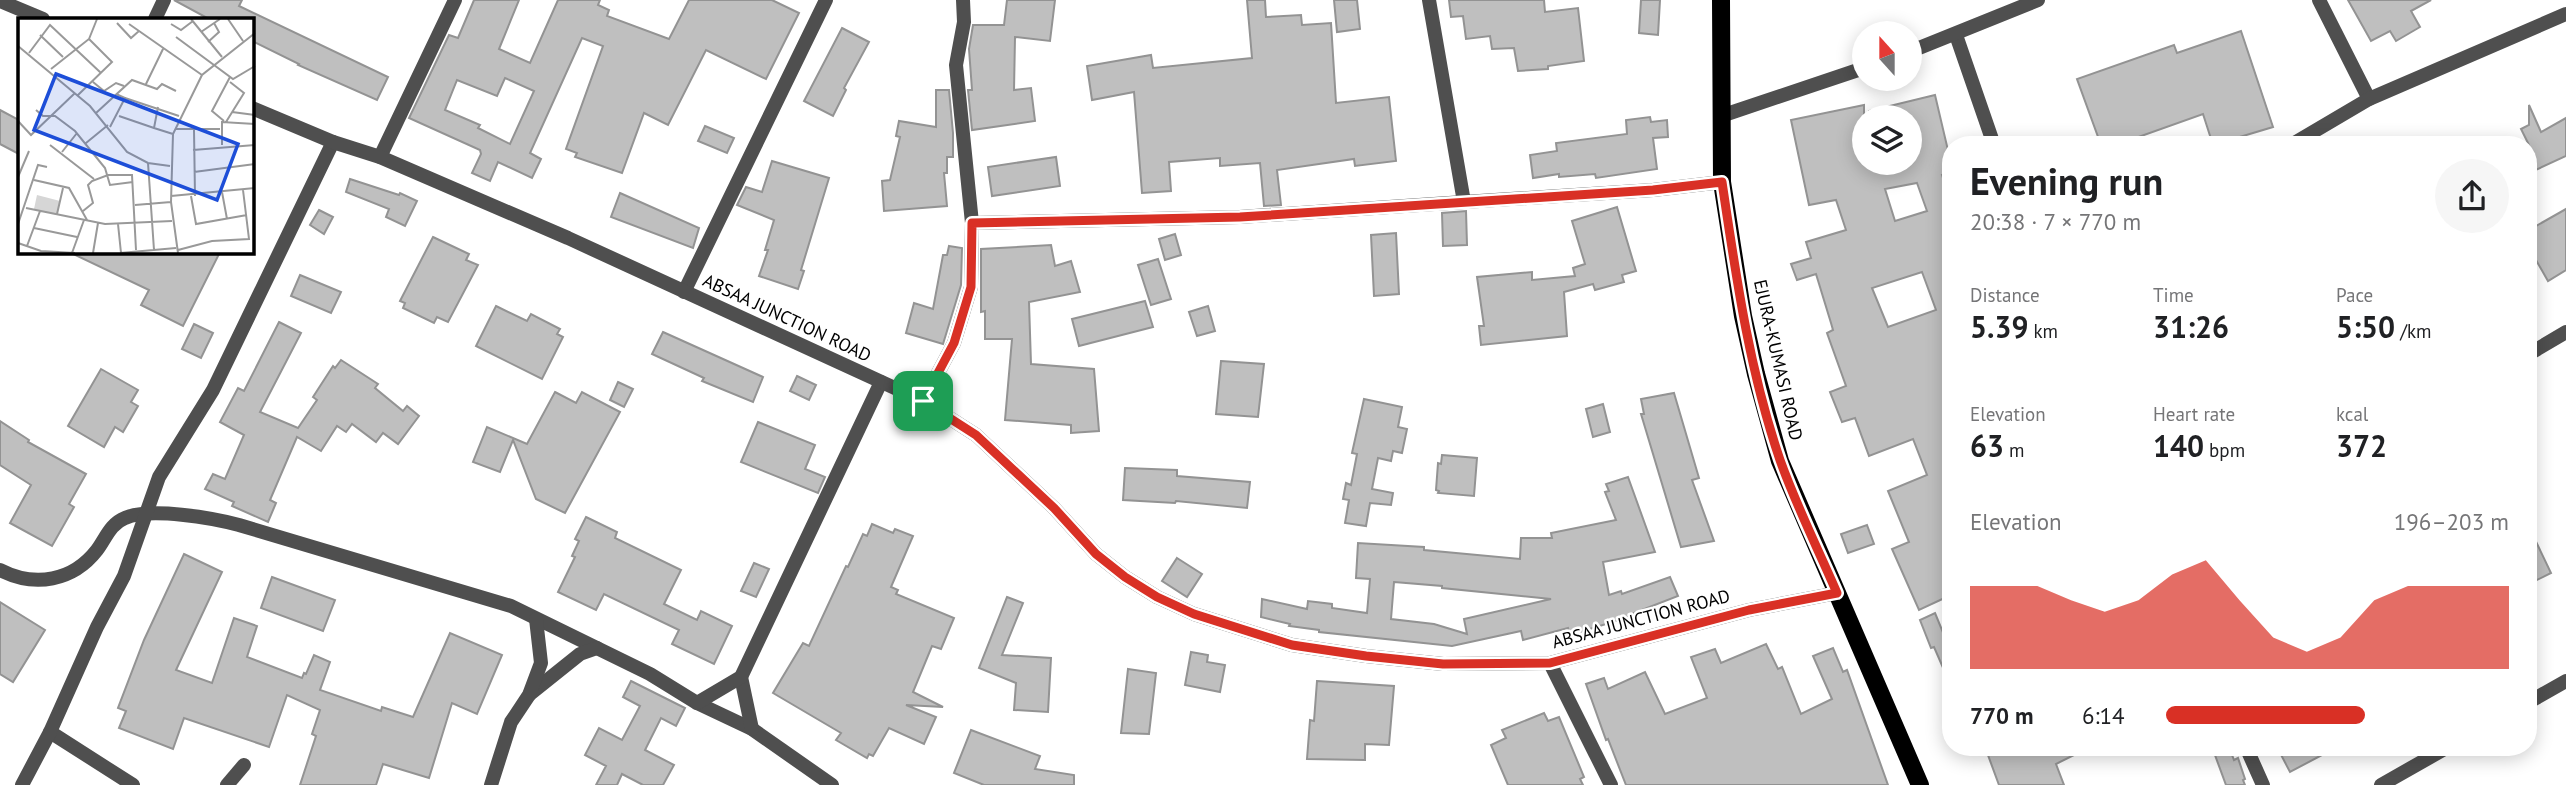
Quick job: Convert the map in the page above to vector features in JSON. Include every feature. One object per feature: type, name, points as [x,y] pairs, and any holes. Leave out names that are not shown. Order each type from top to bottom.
[{"type":"main road","name":"EJURA-KUMASI ROAD","points":[[1721,0],[1722,182],[1743,316],[1756,374],[1780,461],[1920,785]]},
{"type":"street","points":[[155,18],[164,0]]},
{"type":"street","points":[[380,157],[455,0]]},
{"type":"street","points":[[684,292],[826,0]]},
{"type":"street","points":[[923,401],[954,343],[971,287],[972,223],[956,65],[964,22],[963,0]]},
{"type":"street","points":[[1429,0],[1464,202]]},
{"type":"street","points":[[1922,47],[2038,0]]},
{"type":"street","points":[[2319,0],[2369,99]]},
{"type":"street","points":[[0,1],[41,18]]},
{"type":"street","points":[[2306,136],[2369,99],[2566,14]]},
{"type":"street","points":[[1956,35],[1991,136]]},
{"type":"street","points":[[1721,116],[1852,72]]},
{"type":"street","name":"ABSAA JUNCTION ROAD","points":[[254,109],[332,142],[380,157],[568,237],[923,401],[976,435],[1054,508],[1096,554],[1125,577],[1157,597],[1194,614],[1292,645],[1443,664],[1550,663],[1749,610],[1837,593]]},
{"type":"street","points":[[22,785],[124,576],[159,477],[213,390],[332,142]]},
{"type":"street","points":[[972,223],[1240,217],[1653,190],[1722,182]]},
{"type":"street","points":[[2537,349],[2566,332]]},
{"type":"street","points":[[697,703],[741,677],[881,382]]},
{"type":"street","points":[[0,570],[45,581],[75,572],[97,550],[109,529],[126,517],[146,514],[192,516],[239,525],[511,606],[650,674],[697,703],[752,729],[832,785]]},
{"type":"street","points":[[491,785],[511,722],[529,695],[541,663],[536,619]]},
{"type":"street","points":[[529,695],[580,654],[597,648]]},
{"type":"street","points":[[1550,663],[1611,785]]},
{"type":"street","points":[[741,677],[752,729]]},
{"type":"street","points":[[2537,697],[2566,681]]},
{"type":"street","points":[[50,732],[133,785]]},
{"type":"street","points":[[2250,756],[2263,785]]},
{"type":"street","points":[[2381,785],[2432,756]]},
{"type":"street","points":[[227,785],[244,765]]},
{"type":"building","points":[[174,0],[242,0],[239,6],[388,77],[377,100],[254,42],[254,18],[207,18]]},
{"type":"building","points":[[474,0],[519,0],[499,49],[530,63],[558,0],[600,0],[598,5],[609,10],[607,16],[669,39],[689,0],[772,0],[799,13],[766,79],[706,50],[668,125],[644,113],[622,173],[575,157],[577,153],[566,149],[603,46],[582,38],[530,153],[541,159],[532,178],[498,162],[490,181],[472,173],[481,154],[480,150],[409,118],[449,35],[458,38]],"holes":[[[505,78],[534,91],[510,144],[478,128],[480,125],[445,110],[457,80],[497,96]]]},
{"type":"building","points":[[1007,0],[1055,0],[1050,41],[1015,37],[1014,90],[1031,88],[1035,121],[972,130],[968,90],[972,90],[969,49],[973,25],[1004,25]]},
{"type":"building","points":[[1247,0],[1265,0],[1266,17],[1301,15],[1302,25],[1331,23],[1336,103],[1389,97],[1396,161],[1355,166],[1354,159],[1277,170],[1281,205],[1264,206],[1260,163],[1220,166],[1220,158],[1169,162],[1171,191],[1142,193],[1134,92],[1092,100],[1087,66],[1151,55],[1153,68],[1252,58]]},
{"type":"building","points":[[1334,0],[1357,0],[1360,29],[1337,32]]},
{"type":"building","points":[[1449,0],[1544,0],[1545,12],[1578,8],[1584,61],[1548,66],[1548,69],[1518,71],[1514,48],[1492,49],[1490,36],[1466,39],[1463,16],[1451,17]]},
{"type":"building","points":[[1641,0],[1660,0],[1658,35],[1639,33]]},
{"type":"building","points":[[2348,0],[2431,0],[2411,11],[2420,27],[2396,41],[2390,31],[2371,41]]},
{"type":"building","points":[[842,28],[869,42],[844,88],[846,90],[833,116],[804,101]]},
{"type":"building","points":[[2241,31],[2273,127],[2243,136],[2210,136],[2203,114],[2141,136],[2098,136],[2077,79],[2174,45],[2177,53]]},
{"type":"building","points":[[936,90],[949,90],[953,157],[947,157],[947,173],[944,173],[947,206],[884,211],[882,181],[890,180],[900,137],[896,136],[899,121],[936,127]]},
{"type":"building","points":[[1935,95],[1945,136],[1942,136],[1942,599],[1919,610],[1892,549],[1909,542],[1888,491],[1927,475],[1913,439],[1869,456],[1855,418],[1842,422],[1830,392],[1846,386],[1827,333],[1833,330],[1816,274],[1797,280],[1791,264],[1811,258],[1806,242],[1846,230],[1836,200],[1809,205],[1791,120],[1852,107],[1852,175],[1922,175],[1922,105],[1894,105]],"holes":[[[1917,183],[1927,211],[1895,221],[1885,189]],[[1922,272],[1936,310],[1888,327],[1872,288]]]},
{"type":"building","points":[[2529,105],[2541,132],[2566,118],[2566,156],[2537,169],[2537,136],[2524,136],[2521,129],[2529,125]]},
{"type":"building","points":[[0,110],[18,119],[18,153],[0,144]]},
{"type":"building","points":[[1650,117],[1651,122],[1667,120],[1668,137],[1653,138],[1657,169],[1596,178],[1595,174],[1559,177],[1559,174],[1533,178],[1530,155],[1557,151],[1556,143],[1627,134],[1626,120]]},
{"type":"building","points":[[705,126],[734,138],[727,153],[698,141]]},
{"type":"building","points":[[1056,157],[1060,186],[992,196],[988,167]]},
{"type":"building","points":[[772,161],[829,178],[801,270],[804,271],[798,289],[759,276],[774,220],[737,205],[746,187],[762,192]]},
{"type":"building","points":[[350,179],[399,195],[400,193],[417,201],[405,226],[386,217],[389,209],[346,192]]},
{"type":"building","points":[[620,193],[699,228],[693,248],[611,217]]},
{"type":"building","points":[[1617,207],[1636,271],[1622,275],[1624,282],[1595,290],[1593,284],[1564,292],[1567,336],[1481,345],[1479,326],[1484,326],[1477,277],[1532,272],[1532,280],[1575,276],[1573,268],[1585,264],[1572,221]]},
{"type":"building","points":[[2566,209],[2566,270],[2548,281],[2537,262],[2537,225]]},
{"type":"building","points":[[319,210],[333,217],[324,234],[310,225]]},
{"type":"building","points":[[1466,211],[1467,245],[1443,246],[1442,213]]},
{"type":"building","points":[[1396,233],[1399,294],[1374,296],[1371,235]]},
{"type":"building","points":[[1175,234],[1181,255],[1165,260],[1159,239]]},
{"type":"building","points":[[433,237],[469,254],[466,260],[478,265],[448,322],[437,317],[434,323],[403,308],[405,303],[400,301]]},
{"type":"building","points":[[1051,245],[1055,266],[1071,261],[1080,292],[1029,302],[1031,364],[1094,369],[1099,431],[1071,433],[1071,425],[1005,420],[1012,339],[985,339],[985,311],[981,312],[981,249]]},
{"type":"building","points":[[949,246],[962,248],[961,285],[943,344],[906,333],[914,303],[933,309],[943,255],[947,255]]},
{"type":"building","points":[[73,254],[219,254],[183,326],[141,305],[149,290]]},
{"type":"building","points":[[1158,259],[1171,299],[1151,305],[1138,265]]},
{"type":"building","points":[[300,275],[341,292],[331,313],[291,296]]},
{"type":"building","points":[[1145,301],[1153,327],[1079,346],[1072,319]]},
{"type":"building","points":[[496,306],[527,321],[531,314],[560,329],[557,334],[563,337],[542,379],[476,346]]},
{"type":"building","points":[[1208,306],[1215,331],[1197,336],[1189,312]]},
{"type":"building","points":[[279,322],[301,333],[260,412],[298,428],[317,400],[313,397],[333,366],[335,368],[341,360],[378,384],[375,388],[403,411],[407,406],[419,416],[398,444],[383,433],[376,442],[352,424],[346,432],[337,426],[321,451],[297,437],[270,500],[276,503],[268,522],[232,506],[234,502],[205,489],[213,474],[225,479],[244,435],[220,422],[238,388],[244,391]]},
{"type":"building","points":[[194,324],[213,333],[201,358],[182,349]]},
{"type":"building","points":[[663,332],[763,377],[753,402],[702,381],[704,378],[652,354]]},
{"type":"building","points":[[1221,361],[1264,364],[1258,417],[1216,414]]},
{"type":"building","points":[[101,369],[138,390],[131,402],[138,406],[123,432],[115,427],[104,447],[68,426]]},
{"type":"building","points":[[797,376],[816,385],[809,400],[790,391]]},
{"type":"building","points":[[618,382],[633,389],[624,407],[610,400]]},
{"type":"building","points":[[555,392],[576,403],[582,392],[620,412],[565,513],[536,499],[513,440],[500,472],[473,462],[487,427],[527,444]]},
{"type":"building","points":[[1674,393],[1699,478],[1692,480],[1714,541],[1681,547],[1641,414],[1644,414],[1641,399]]},
{"type":"building","points":[[1364,399],[1402,407],[1398,427],[1407,429],[1402,453],[1393,451],[1391,461],[1378,458],[1372,489],[1393,493],[1391,505],[1370,503],[1366,526],[1345,523],[1349,500],[1343,499],[1346,483],[1351,485],[1357,454],[1352,453]]},
{"type":"building","points":[[1603,404],[1610,432],[1593,437],[1586,409]]},
{"type":"building","points":[[0,421],[29,440],[28,442],[86,474],[69,504],[74,507],[52,546],[10,523],[31,485],[0,465]]},
{"type":"building","points":[[758,422],[815,445],[805,469],[825,477],[818,493],[741,462]]},
{"type":"building","points":[[1442,455],[1477,458],[1474,496],[1438,493],[1438,463],[1441,464]]},
{"type":"building","points":[[1125,468],[1177,470],[1177,476],[1250,482],[1247,508],[1176,501],[1123,500]]},
{"type":"building","points":[[1628,477],[1655,552],[1603,562],[1609,595],[1621,591],[1622,594],[1670,577],[1678,596],[1629,617],[1570,635],[1568,628],[1523,640],[1521,631],[1452,646],[1319,632],[1261,617],[1262,599],[1307,609],[1308,601],[1332,604],[1332,608],[1367,613],[1370,579],[1356,578],[1358,543],[1424,547],[1424,550],[1520,559],[1521,538],[1552,538],[1551,533],[1616,520],[1605,492],[1609,491],[1606,484]],"holes":[[[1394,582],[1442,588],[1551,599],[1464,619],[1467,634],[1434,624],[1391,619]]]},
{"type":"building","points":[[586,517],[617,532],[615,538],[681,570],[664,604],[697,620],[701,611],[732,626],[714,664],[672,644],[679,630],[604,594],[596,610],[558,592],[575,557],[572,556],[579,541],[575,539]]},
{"type":"building","points":[[872,524],[893,533],[895,529],[913,536],[891,587],[898,590],[896,594],[954,618],[941,649],[932,646],[913,692],[943,707],[906,705],[936,717],[924,744],[889,728],[873,756],[869,754],[867,758],[836,740],[841,733],[773,693],[803,643],[809,646],[846,566],[848,567],[863,534],[867,536]]},
{"type":"building","points":[[1867,525],[1874,544],[1848,553],[1841,534]]},
{"type":"building","points":[[2537,544],[2551,573],[2537,580]]},
{"type":"building","points":[[184,554],[222,572],[176,670],[212,683],[234,618],[257,626],[247,657],[302,678],[314,655],[330,662],[320,690],[381,711],[382,707],[413,717],[450,633],[502,655],[477,714],[452,703],[429,778],[383,764],[376,785],[300,785],[316,736],[312,734],[320,710],[287,695],[269,747],[184,718],[173,749],[119,728],[126,711],[118,708],[144,640]]},
{"type":"building","points":[[1177,558],[1202,574],[1187,597],[1162,581]]},
{"type":"building","points":[[754,563],[769,569],[756,597],[741,591]]},
{"type":"building","points":[[272,577],[335,600],[323,631],[261,608]]},
{"type":"building","points":[[1007,597],[1023,603],[1002,655],[1051,658],[1048,712],[1014,710],[1016,683],[979,668]]},
{"type":"building","points":[[0,602],[45,630],[13,682],[0,674]]},
{"type":"building","points":[[1935,613],[1942,630],[1942,665],[1934,647],[1931,648],[1920,620]]},
{"type":"building","points":[[1766,644],[1778,669],[1782,667],[1801,714],[1832,699],[1813,656],[1833,648],[1843,672],[1847,670],[1888,785],[1626,785],[1586,684],[1604,678],[1608,689],[1645,672],[1665,714],[1707,698],[1691,657],[1715,649],[1721,663]]},
{"type":"building","points":[[1191,652],[1208,655],[1207,662],[1225,665],[1220,692],[1185,685]]},
{"type":"building","points":[[1128,669],[1156,673],[1149,734],[1121,733]]},
{"type":"building","points":[[631,681],[685,708],[676,726],[661,718],[645,750],[674,765],[663,785],[643,785],[622,774],[617,785],[596,785],[606,766],[585,755],[599,728],[622,740],[640,706],[623,697]]},
{"type":"building","points":[[1317,681],[1394,686],[1389,745],[1365,744],[1365,760],[1307,759],[1310,720],[1314,721]]},
{"type":"building","points":[[1544,713],[1548,721],[1559,717],[1584,777],[1580,779],[1583,785],[1508,785],[1491,745],[1506,738],[1502,730]]},
{"type":"building","points":[[971,730],[1040,756],[1035,769],[1074,775],[1074,785],[984,785],[954,773]]},
{"type":"building","points":[[1988,756],[2072,756],[2056,764],[2064,785],[1999,785]]},
{"type":"building","points":[[2215,756],[2232,756],[2234,760],[2238,758],[2245,785],[2226,785]]},
{"type":"building","points":[[2282,756],[2320,756],[2290,772]]},
{"type":"route","points":[[1722,182],[1743,316],[1780,461],[1837,593],[1749,610],[1550,663],[1443,664],[1292,645],[1194,614],[1157,597],[1125,577],[1096,554],[1054,508],[976,435],[923,401],[954,343],[971,287],[972,223],[1240,217],[1653,190],[1722,182]]}]
